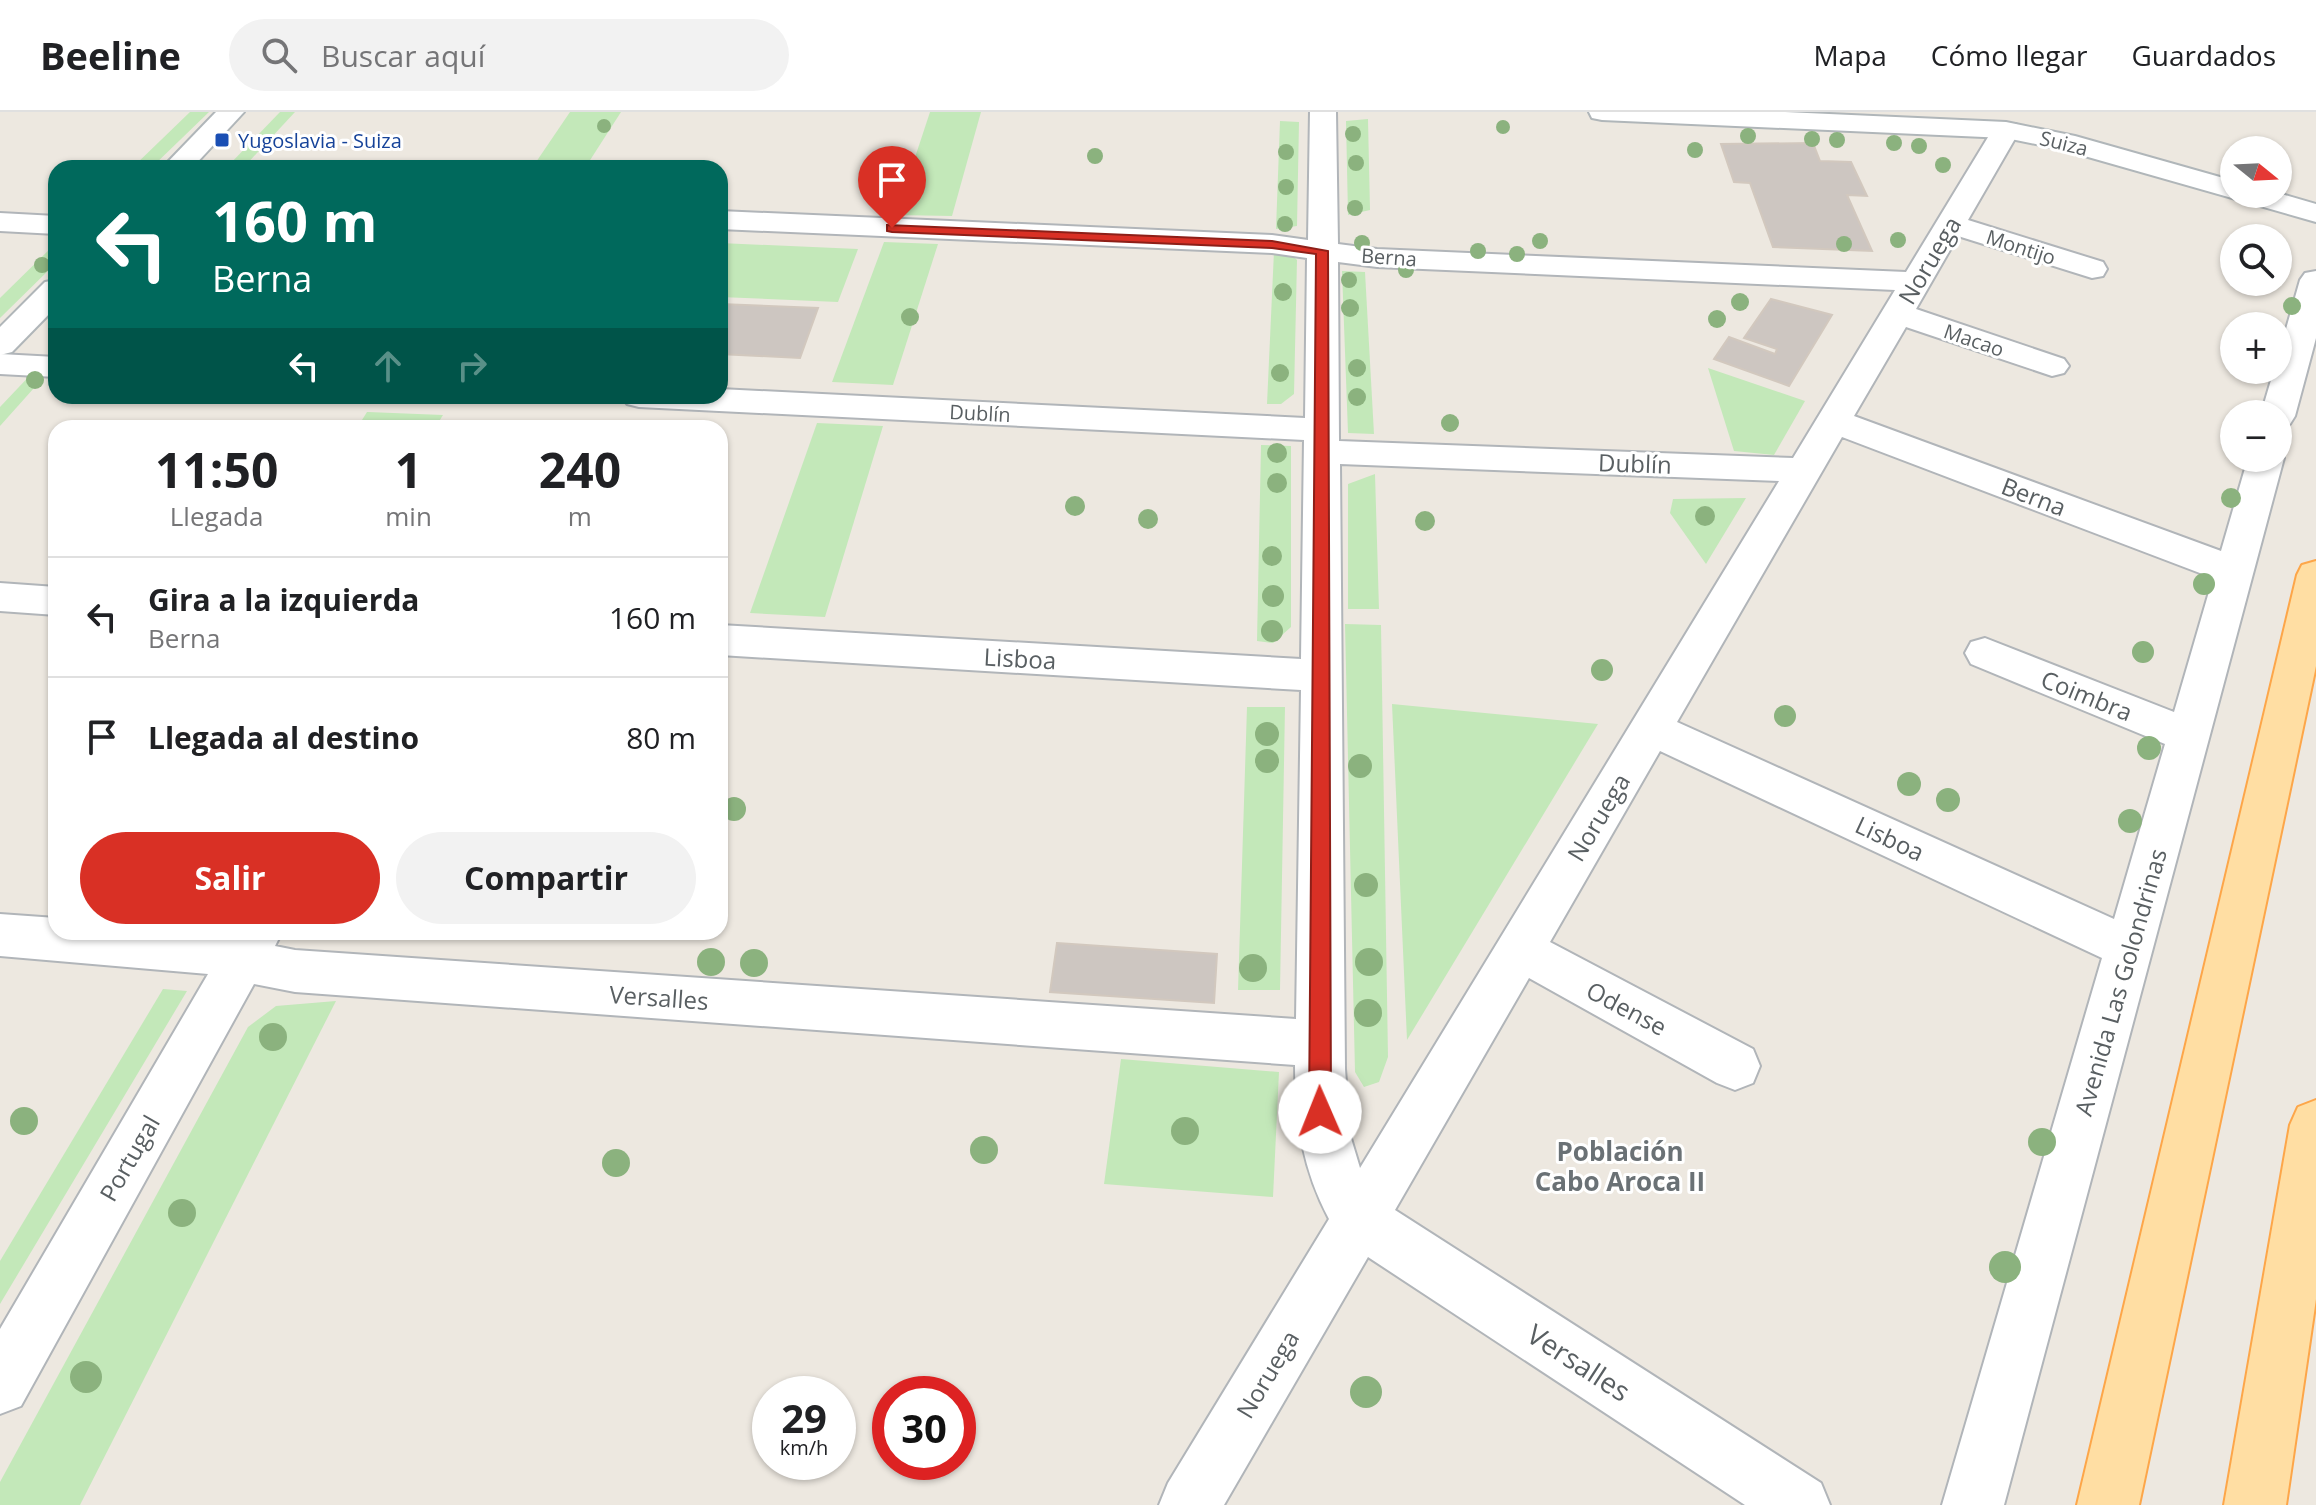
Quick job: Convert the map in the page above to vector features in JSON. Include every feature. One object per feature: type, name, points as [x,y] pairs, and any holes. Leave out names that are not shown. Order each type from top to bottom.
[{"type":"main road","points":[[2108,1505],[2316,575]]},
{"type":"main road","points":[[2255,1505],[2316,1125]]},
{"type":"street","points":[[184,160],[231,112]]},
{"type":"street","points":[[1323,112],[1320,1044],[1323,1137],[1341,1191],[1359,1219]]},
{"type":"street","name":"Suiza","points":[[1602,112],[1832,116],[2006,130],[2065,142],[2220,186]]},
{"type":"street","name":"Noruega","points":[[1190,1505],[2006,130]]},
{"type":"street","points":[[2292,206],[2316,213]]},
{"type":"street","name":"Berna","points":[[728,220],[1272,244],[1377,258],[1906,298]]},
{"type":"street","points":[[0,222],[48,225]]},
{"type":"street","name":"Montijo","points":[[1950,224],[2092,269]]},
{"type":"street","points":[[2282,400],[2316,280]]},
{"type":"street","points":[[0,345],[48,297]]},
{"type":"street","name":"Macao","points":[[1906,298],[2052,366]]},
{"type":"street","points":[[0,364],[48,367]]},
{"type":"street","name":"Dublín","points":[[728,402],[1804,470]]},
{"type":"street","name":"Berna","points":[[1833,421],[2235,571]]},
{"type":"street","name":"Avenida Las Golondrinas","points":[[1973,1505],[2262,472]]},
{"type":"street","points":[[0,597],[48,600]]},
{"type":"street","name":"Lisboa","points":[[728,640],[1321,676]]},
{"type":"street","name":"Coimbra","points":[[1985,653],[2189,736]]},
{"type":"street","name":"Lisboa","points":[[1651,728],[2129,948]]},
{"type":"street","name":"Versalles","points":[[0,935],[48,939]]},
{"type":"street","name":"Versalles","points":[[68,940],[190,949],[250,946],[295,971],[1320,1044]]},
{"type":"street","name":"Portugal","points":[[0,1385],[250,946]]},
{"type":"street","name":"Odense","points":[[1519,949],[1735,1066]]},
{"type":"street","name":"Versalles","points":[[1359,1219],[1799,1505]]},
{"type":"green space","points":[[190,112],[209,112],[159,160],[140,160]]},
{"type":"green space","points":[[280,112],[295,112],[250,160],[234,160]]},
{"type":"green space","points":[[570,112],[621,112],[590,160],[537,160]]},
{"type":"green space","points":[[930,112],[981,112],[952,216],[896,215]]},
{"type":"green space","points":[[1368,119],[1370,210],[1348,215],[1346,121]]},
{"type":"green space","points":[[1280,121],[1299,122],[1297,226],[1276,229]]},
{"type":"green space","points":[[884,242],[938,244],[893,385],[832,382]]},
{"type":"green space","points":[[728,243],[858,249],[838,302],[728,297]]},
{"type":"green space","points":[[48,251],[48,271],[0,318],[0,298]]},
{"type":"green space","points":[[1274,251],[1289,252],[1297,260],[1294,394],[1281,404],[1267,404]]},
{"type":"green space","points":[[1342,271],[1365,272],[1374,434],[1348,433]]},
{"type":"green space","points":[[1708,368],[1805,401],[1774,455],[1734,451]]},
{"type":"green space","points":[[36,369],[48,369],[0,426],[0,407]]},
{"type":"green space","points":[[367,412],[443,415],[440,420],[362,420]]},
{"type":"green space","points":[[817,423],[883,426],[825,617],[750,613]]},
{"type":"green space","points":[[1261,445],[1291,446],[1291,627],[1273,643],[1257,641]]},
{"type":"green space","points":[[1375,474],[1379,609],[1348,609],[1348,484]]},
{"type":"green space","points":[[1746,498],[1706,564],[1670,513],[1673,499]]},
{"type":"green space","points":[[1345,624],[1381,625],[1388,1057],[1379,1082],[1364,1087],[1355,1072]]},
{"type":"green space","points":[[1392,704],[1598,724],[1407,1040]]},
{"type":"green space","points":[[1247,707],[1285,707],[1280,990],[1238,990]]},
{"type":"green space","points":[[163,989],[187,991],[0,1304],[0,1261]]},
{"type":"green space","points":[[336,1001],[80,1505],[0,1505],[0,1482],[248,1027],[276,1006]]},
{"type":"green space","points":[[1121,1059],[1279,1072],[1273,1197],[1104,1184]]},
{"type":"building","points":[[1813,143],[1820,161],[1851,162],[1867,196],[1847,195],[1872,251],[1773,247],[1750,183],[1734,182],[1721,144]]},
{"type":"building","points":[[1771,299],[1832,315],[1789,386],[1714,359],[1729,337],[1775,354],[1777,349],[1744,338]]},
{"type":"building","points":[[728,304],[818,308],[800,358],[728,354]]},
{"type":"building","points":[[1057,943],[1217,954],[1214,1003],[1050,992]]},
{"type":"place","name":"Yugoslavia - Suiza","points":[[222,140]]},
{"type":"district","name":"Población Cabo Aroca II","points":[[1620,1166]]},
{"type":"route","points":[[892,228],[1272,244],[1322,251],[1320,1112]]}]
